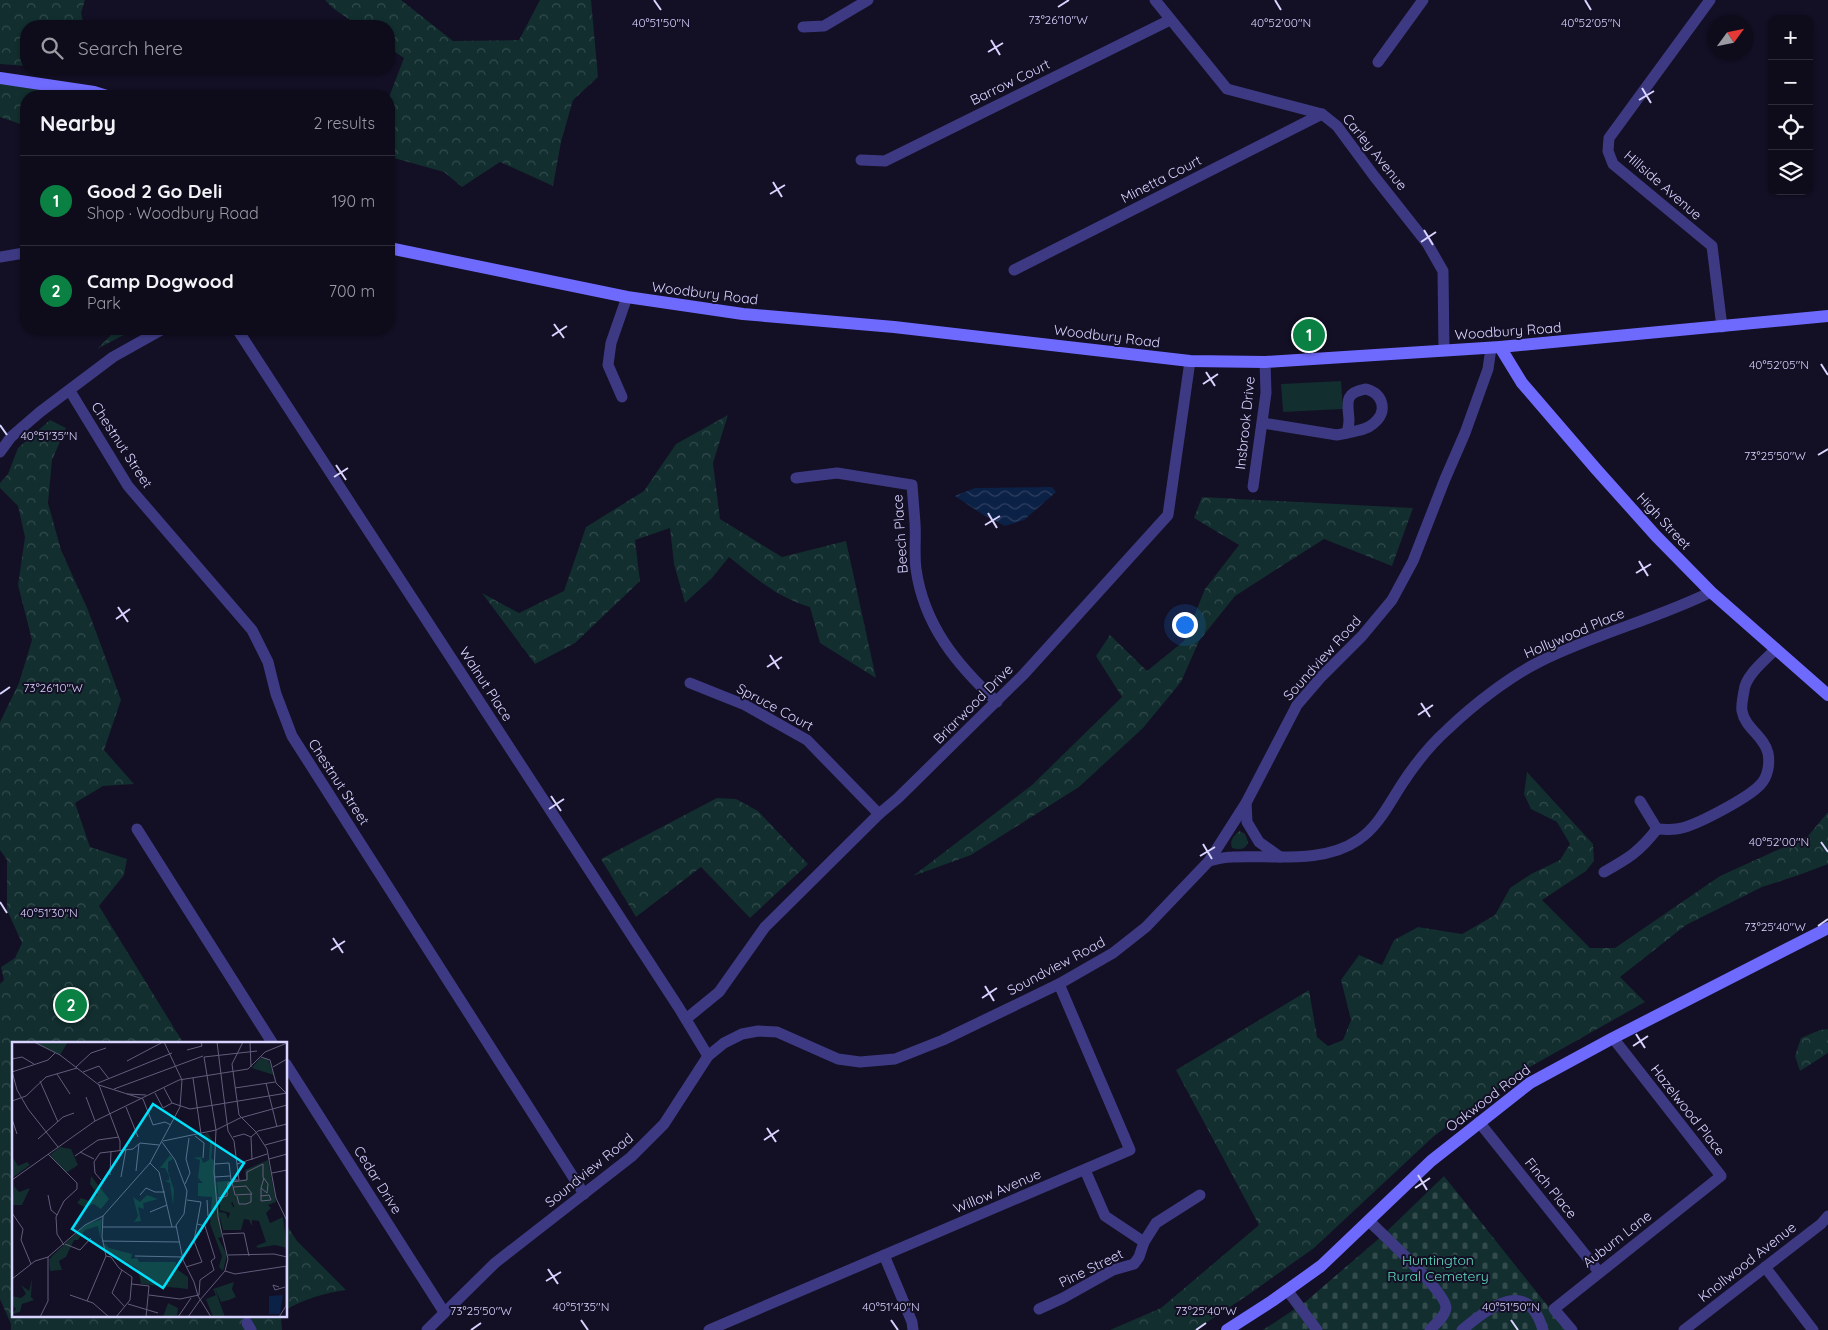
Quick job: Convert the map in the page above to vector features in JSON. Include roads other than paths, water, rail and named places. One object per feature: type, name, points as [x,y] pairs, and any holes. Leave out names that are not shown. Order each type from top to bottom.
[{"type":"main road","points":[[0,78],[81,90]]},
{"type":"main road","name":"Woodbury Road","points":[[395,249],[627,298],[743,314],[894,327],[1190,361],[1266,362],[1496,348],[1828,316]]},
{"type":"main road","name":"High Street","points":[[1496,348],[1522,383],[1656,536],[1711,592],[1827,691]]},
{"type":"main road","name":"Oakwood Road","points":[[1227,1330],[1321,1266],[1431,1161],[1530,1083],[1613,1038],[1828,928]]},
{"type":"street","points":[[803,27],[824,26],[868,0]]},
{"type":"street","name":"Carley Avenue","points":[[1155,0],[1227,89],[1322,114],[1337,126],[1427,243],[1444,271],[1444,350]]},
{"type":"street","points":[[1378,62],[1423,0]]},
{"type":"street","name":"Hillside Avenue","points":[[1710,0],[1609,138],[1608,151],[1613,164],[1628,178],[1712,246],[1722,327]]},
{"type":"street","name":"Barrow Court","points":[[861,160],[885,161],[1170,20]]},
{"type":"street","name":"Minetta Court","points":[[1014,270],[1322,114]]},
{"type":"street","points":[[0,257],[20,254]]},
{"type":"street","points":[[622,397],[608,365],[611,343],[627,298]]},
{"type":"street","points":[[0,452],[11,437],[40,412],[113,357],[152,335]]},
{"type":"street","name":"Walnut Place","points":[[241,335],[686,1019],[708,1056]]},
{"type":"street","name":"Soundview Road","points":[[427,1330],[495,1264],[631,1157],[664,1124],[708,1056],[724,1043],[742,1034],[758,1031],[777,1032],[838,1059],[860,1062],[895,1060],[943,1040],[1059,984],[1113,953],[1146,927],[1209,861],[1246,803],[1297,706],[1322,676],[1362,636],[1392,600],[1413,561],[1431,519],[1496,348]]},
{"type":"street","name":"Briarwood Drive","points":[[686,1019],[719,992],[765,927],[879,814],[997,702],[1168,515],[1190,361]]},
{"type":"street","name":"Insbrook Drive","points":[[1254,487],[1266,393],[1266,362]]},
{"type":"street","name":"Chestnut Street","points":[[70,391],[128,486],[252,630],[268,662],[276,694],[292,736],[584,1194]]},
{"type":"street","points":[[1263,423],[1337,435],[1347,433]]},
{"type":"street","name":"Beech Place","points":[[796,478],[837,473],[912,485],[916,568],[925,608],[945,646],[970,677],[997,702]]},
{"type":"street","name":"Hollywood Place","points":[[1209,861],[1231,857],[1280,858],[1333,852],[1358,840],[1379,820],[1422,754],[1479,702],[1539,662],[1614,630],[1688,603],[1711,592]]},
{"type":"street","points":[[1657,829],[1677,830],[1701,820],[1751,793],[1766,776],[1768,752],[1762,741],[1752,730],[1742,711],[1744,688],[1750,677],[1776,649]]},
{"type":"street","name":"Spruce Court","points":[[690,683],[745,705],[808,740],[879,814]]},
{"type":"street","points":[[1640,801],[1657,829]]},
{"type":"street","points":[[1246,803],[1247,822],[1259,842],[1280,858]]},
{"type":"street","points":[[136,829],[272,1042]]},
{"type":"street","points":[[1604,872],[1630,858],[1643,847],[1657,829]]},
{"type":"street","name":"Willow Avenue","points":[[709,1330],[1130,1150],[1059,984]]},
{"type":"street","name":"Hazelwood Place","points":[[1613,1038],[1721,1176]]},
{"type":"street","name":"Cedar Drive","points":[[288,1067],[444,1312]]},
{"type":"street","name":"Finch Place","points":[[1479,1122],[1599,1272]]},
{"type":"street","name":"Pine Street","points":[[1085,1170],[1104,1216],[1144,1242]]},
{"type":"street","name":"Auburn Lane","points":[[1572,1330],[1554,1309],[1721,1176]]},
{"type":"street","name":"Pine Street","points":[[1039,1309],[1064,1298],[1113,1270],[1134,1264],[1139,1257],[1144,1242],[1156,1223],[1200,1195]]},
{"type":"street","name":"Knollwood Avenue","points":[[1684,1330],[1821,1224],[1828,1216]]},
{"type":"street","points":[[1369,1222],[1441,1295],[1446,1308],[1444,1314],[1430,1330]]},
{"type":"street","points":[[884,1255],[912,1322],[913,1330]]},
{"type":"street","points":[[1765,1267],[1812,1330]]},
{"type":"street","points":[[1287,1290],[1317,1330]]},
{"type":"street","points":[[1462,1330],[1498,1303],[1515,1300],[1523,1301],[1536,1311],[1543,1330]]},
{"type":"water","points":[[1052,487],[1056,492],[1024,520],[1005,526],[982,514],[955,496],[975,488]]},
{"type":"place","name":"Good 2 Go Deli","points":[[1309,335]]},
{"type":"place","name":"Camp Dogwood","points":[[71,1005]]},
{"type":"park label","name":"Huntington Rural Cemetery","points":[[1438,1268]]}]
